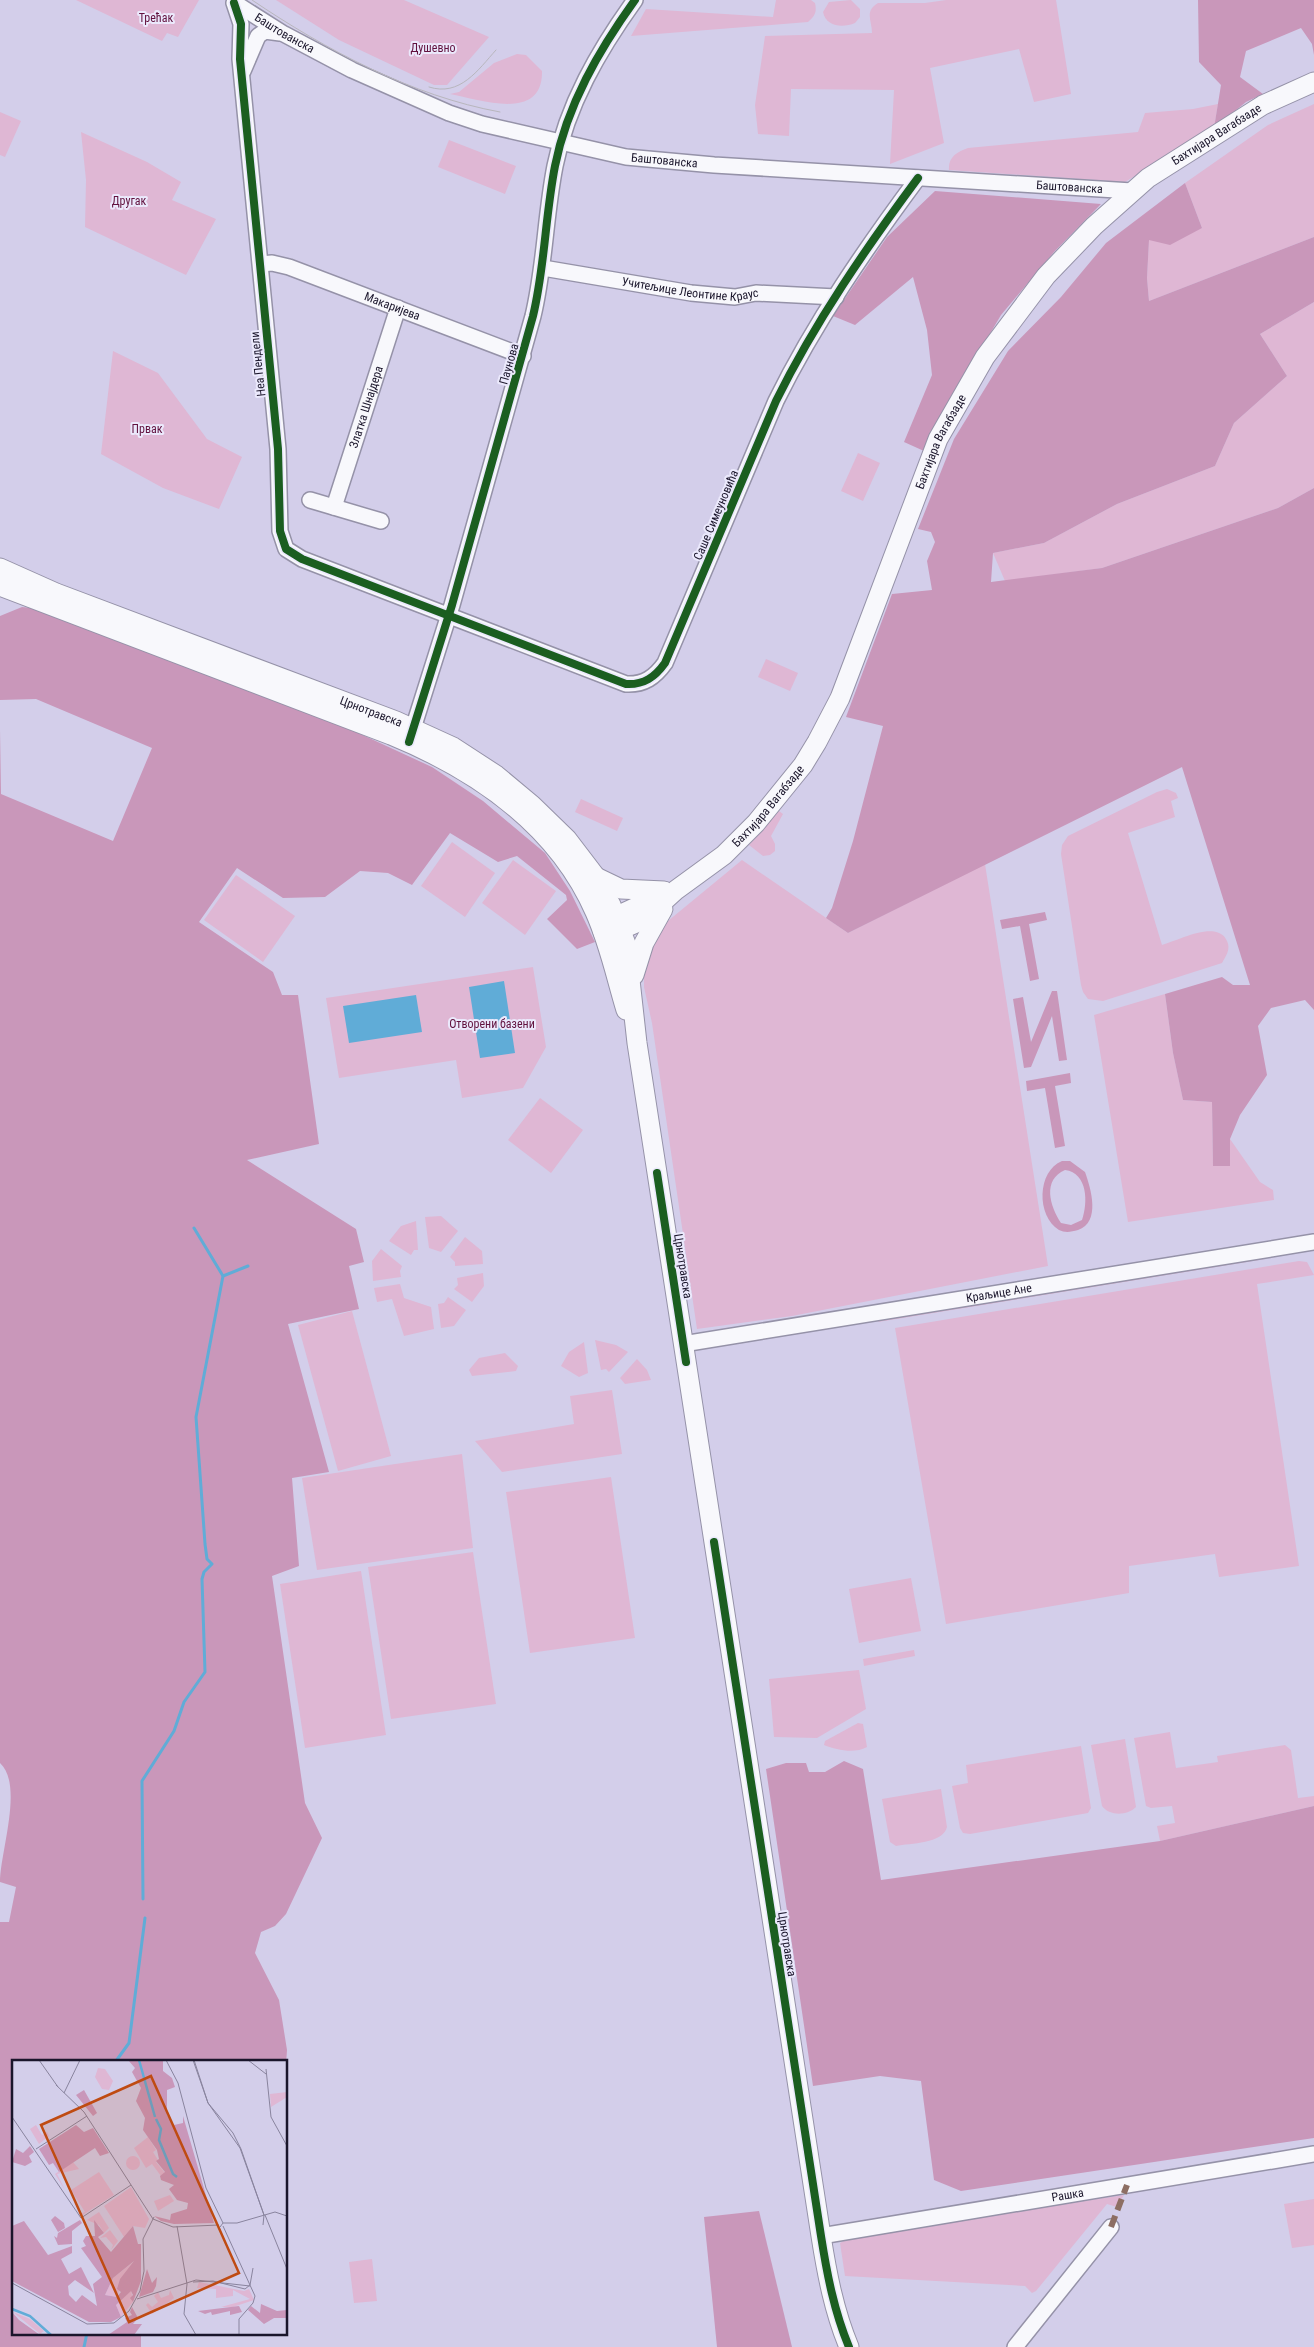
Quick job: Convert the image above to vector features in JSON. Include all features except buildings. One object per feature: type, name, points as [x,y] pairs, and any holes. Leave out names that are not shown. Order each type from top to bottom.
[{"type":"main road","name":"Бахтијара Вагабзаде","points":[[610,925],[643,920],[676,890],[709,867],[735,844],[776,798],[807,758],[840,698],[938,439],[985,357],[1046,276],[1087,233],[1132,192],[1161,169],[1264,105],[1314,82]]},
{"type":"main road","name":"Црнотравска","points":[[0,568],[56,593],[411,735],[472,775],[507,801],[533,824],[564,857],[610,925],[626,944],[637,1043],[821,2236],[832,2295],[849,2347]]},
{"type":"main road","name":"Црнотравска","points":[[0,586],[463,753],[513,788],[561,832],[596,878],[610,925],[637,1043]]},
{"type":"main road","points":[[0,597],[21,595]]},
{"type":"main road","points":[[596,878],[621,889],[649,892],[676,890]]},
{"type":"main road","points":[[632,986],[636,963],[644,942],[676,890]]},
{"type":"street","name":"Паунова","points":[[411,735],[448,616],[523,356],[544,268],[554,173],[561,142],[571,113],[593,64],[635,0]]},
{"type":"street","name":"Баштованска","points":[[232,2],[284,34],[368,79],[449,113],[561,142],[645,160],[1132,192]]},
{"type":"street","name":"Неа Пендели","points":[[232,2],[241,19],[240,48],[242,72],[278,449],[282,543],[286,549],[302,559],[448,616]]},
{"type":"street","name":"Неа Пендели","points":[[242,72],[251,50],[261,33],[272,31],[284,34]]},
{"type":"street","name":"Саше Симеуновића","points":[[448,616],[626,684],[644,682],[657,674],[669,655],[776,401],[809,339],[885,222],[918,178]]},
{"type":"street","name":"Макаријева","points":[[261,264],[280,264],[523,356]]},
{"type":"street","name":"Учитељице Леонтине Краус","points":[[544,268],[691,293],[735,297],[756,293],[836,297]]},
{"type":"street","name":"Златка Шнајдера","points":[[334,507],[398,308]]},
{"type":"street","points":[[310,500],[382,521]]},
{"type":"street","name":"Краљице Ане","points":[[683,1344],[1314,1242]]},
{"type":"street","name":"Рашка","points":[[821,2236],[1314,2154]]},
{"type":"street","points":[[1015,2347],[1111,2227]]},
{"type":"green space","name":"Трећак","points":[[76,0],[199,0],[178,37],[167,33],[162,41]]},
{"type":"green space","name":"Душевно","points":[[276,0],[404,0],[489,37],[447,85],[434,85],[339,40]]},
{"type":"green space","points":[[776,0],[811,0],[815,3],[815,14],[808,22],[631,36],[646,9],[773,17]]},
{"type":"green space","points":[[851,0],[860,9],[860,17],[855,23],[840,26],[828,21],[823,12],[829,2]]},
{"type":"green space","points":[[946,0],[1056,0],[1071,94],[1034,102],[1019,49],[930,68],[944,143],[890,164],[894,90],[791,89],[789,136],[758,134],[755,105],[765,36],[872,33],[870,13],[871,9],[878,3],[925,3]]},
{"type":"green space","points":[[517,54],[526,55],[542,71],[540,87],[532,97],[522,102],[508,104],[493,103],[450,94],[459,92],[494,63]]},
{"type":"green space","points":[[1218,104],[1214,128],[1125,182],[949,170],[952,158],[960,151],[968,148],[1138,132],[1145,113],[1193,109]]},
{"type":"green space","points":[[1314,104],[1314,237],[1149,301],[1147,278],[1149,239],[1202,228],[1185,183],[1268,125]]},
{"type":"green space","points":[[0,112],[21,121],[5,157],[0,155]]},
{"type":"green space","name":"Другак","points":[[81,132],[147,162],[181,182],[172,200],[216,219],[186,275],[85,227],[86,180]]},
{"type":"green space","points":[[449,140],[516,166],[505,194],[438,167]]},
{"type":"green space","points":[[1314,302],[1314,488],[1278,508],[1102,568],[1005,581],[993,553],[1044,543],[1117,504],[1215,466],[1234,423],[1287,376],[1260,334]]},
{"type":"green space","name":"Првак","points":[[113,351],[158,373],[207,439],[242,457],[219,509],[163,488],[101,454]]},
{"type":"green space","points":[[858,453],[880,463],[863,501],[841,491]]},
{"type":"green space","points":[[766,659],[798,673],[790,691],[758,677]]},
{"type":"green space","points":[[1167,789],[1176,793],[1178,798],[1171,801],[1175,817],[1128,833],[1162,945],[1197,933],[1215,932],[1222,935],[1227,941],[1228,952],[1222,963],[1103,1001],[1088,999],[1081,985],[1061,854],[1062,845],[1068,836],[1157,792]]},
{"type":"green space","points":[[581,799],[623,818],[617,831],[575,812]]},
{"type":"green space","points":[[779,811],[783,814],[771,836],[775,844],[775,851],[770,855],[763,856],[749,845]]},
{"type":"green space","points":[[452,842],[495,873],[465,917],[421,886]]},
{"type":"green space","points":[[513,860],[556,891],[525,935],[482,903]]},
{"type":"green space","points":[[742,860],[848,933],[985,864],[1048,1266],[792,1316],[697,1329],[652,1023],[644,987],[644,969],[657,930]]},
{"type":"green space","points":[[236,875],[295,916],[263,962],[204,920]]},
{"type":"green space","name":"Отворени базени","points":[[533,967],[546,1047],[523,1088],[462,1098],[456,1060],[339,1078],[326,998]]},
{"type":"green space","points":[[1165,994],[1173,1053],[1183,1100],[1212,1102],[1213,1166],[1230,1166],[1230,1139],[1260,1182],[1273,1190],[1274,1200],[1128,1222],[1094,1015]]},
{"type":"green space","points":[[540,1098],[583,1130],[551,1173],[508,1140]]},
{"type":"green space","points":[[441,1216],[458,1231],[441,1252],[429,1248],[425,1217]]},
{"type":"green space","points":[[416,1221],[418,1250],[414,1250],[411,1255],[389,1241],[401,1226]]},
{"type":"green space","points":[[465,1237],[482,1251],[483,1264],[455,1266],[455,1262],[450,1257]]},
{"type":"green space","points":[[381,1249],[402,1266],[400,1271],[401,1277],[373,1281],[372,1261]]},
{"type":"green space","points":[[1267,1256],[1265,1259],[878,1322],[884,1317]]},
{"type":"green space","points":[[1299,1261],[1307,1262],[1314,1275],[1257,1284],[1299,1566],[1219,1577],[1215,1554],[1129,1566],[1129,1593],[946,1624],[895,1328]]},
{"type":"green space","points":[[483,1273],[484,1286],[472,1302],[454,1289],[458,1285],[457,1278]]},
{"type":"green space","points":[[400,1284],[404,1298],[431,1307],[434,1329],[404,1336],[392,1299],[377,1302],[374,1288]]},
{"type":"green space","points":[[448,1297],[466,1310],[454,1326],[441,1328],[438,1304],[444,1303]]},
{"type":"green space","points":[[352,1311],[391,1456],[338,1471],[298,1325]]},
{"type":"green space","points":[[595,1340],[616,1345],[628,1352],[609,1372],[606,1369],[601,1370]]},
{"type":"green space","points":[[584,1342],[588,1373],[579,1377],[561,1366],[569,1352]]},
{"type":"green space","points":[[505,1353],[518,1366],[516,1371],[472,1376],[469,1370],[479,1358]]},
{"type":"green space","points":[[637,1359],[647,1370],[651,1380],[625,1384],[620,1378]]},
{"type":"green space","points":[[612,1390],[622,1454],[502,1472],[475,1441],[574,1424],[570,1396]]},
{"type":"green space","points":[[462,1454],[473,1548],[317,1570],[302,1478]]},
{"type":"green space","points":[[611,1477],[635,1638],[530,1653],[506,1492]]},
{"type":"green space","points":[[473,1552],[496,1704],[391,1719],[368,1567]]},
{"type":"green space","points":[[361,1571],[386,1735],[305,1748],[280,1584]]},
{"type":"green space","points":[[911,1578],[921,1631],[859,1643],[849,1589]]},
{"type":"green space","points":[[914,1650],[915,1656],[864,1666],[863,1659]]},
{"type":"green space","points":[[859,1670],[866,1709],[817,1738],[774,1737],[769,1679]]},
{"type":"green space","points":[[858,1723],[863,1724],[867,1747],[851,1751],[824,1745],[825,1741]]},
{"type":"green space","points":[[1170,1732],[1176,1768],[1218,1762],[1217,1756],[1285,1745],[1291,1750],[1298,1798],[1314,1796],[1314,1806],[1160,1841],[1157,1826],[1175,1823],[1172,1806],[1151,1808],[1146,1806],[1134,1738]]},
{"type":"green space","points":[[1125,1739],[1136,1807],[1128,1812],[1118,1814],[1109,1812],[1102,1806],[1091,1745]]},
{"type":"green space","points":[[1081,1746],[1091,1808],[1088,1813],[970,1834],[963,1833],[960,1828],[952,1786],[968,1783],[966,1765]]},
{"type":"green space","points":[[941,1789],[947,1827],[944,1833],[933,1840],[917,1843],[896,1846],[890,1842],[882,1799]]},
{"type":"green space","points":[[1124,2195],[1117,2207],[1107,2204],[1036,2291],[1032,2293],[1025,2286],[845,2276],[840,2243],[852,2236]]},
{"type":"green space","points":[[1314,2199],[1314,2245],[1292,2248],[1284,2204]]},
{"type":"green space","points":[[372,2259],[377,2301],[354,2303],[349,2262]]},
{"type":"shaded area","points":[[1198,0],[1314,0],[1314,55],[1312,44],[1301,28],[1246,51],[1240,77],[1263,94],[1246,102],[1214,128],[1221,85],[1199,62]]},
{"type":"shaded area","points":[[1185,183],[1202,228],[1170,245],[1149,240],[1147,278],[1149,301],[1314,237],[1314,302],[1260,334],[1287,376],[1234,423],[1215,466],[1117,504],[1044,543],[993,553],[991,582],[1102,568],[1278,508],[1314,488],[1314,1010],[1305,1000],[1271,1008],[1258,1026],[1267,1075],[1240,1115],[1230,1139],[1230,1166],[1213,1166],[1212,1102],[1183,1100],[1173,1053],[1165,994],[1222,977],[1233,985],[1250,985],[1182,767],[848,933],[826,918],[832,908],[853,841],[883,726],[846,717],[892,594],[932,590],[927,561],[935,542],[931,532],[918,529],[954,439],[1008,351],[1061,297],[1106,243]]},
{"type":"shaded area","points":[[935,191],[1101,204],[1054,252],[1001,315],[931,434],[924,451],[904,442],[932,375],[927,330],[913,277],[855,325],[833,316],[887,237]]},
{"type":"shaded area","points":[[22,607],[32,608],[341,725],[432,767],[483,801],[545,853],[570,891],[595,942],[577,949],[547,919],[567,900],[566,895],[517,856],[498,862],[450,833],[412,885],[388,873],[360,871],[325,897],[283,898],[237,868],[199,922],[273,972],[282,995],[298,995],[319,1144],[247,1160],[356,1229],[364,1262],[349,1266],[359,1309],[288,1324],[329,1472],[292,1478],[299,1566],[272,1576],[305,1803],[322,1838],[286,1914],[275,1926],[261,1932],[255,1953],[279,2000],[287,2050],[286,2060],[12,2060],[12,2334],[141,2334],[141,2347],[0,2347],[0,1922],[9,1922],[16,1887],[0,1882],[11,1802],[7,1773],[0,1763],[0,730],[1,794],[113,841],[152,748],[36,699],[0,700],[0,616]]},
{"type":"shaded area","points":[[1045,912],[1047,920],[1029,924],[1039,979],[1030,981],[1020,926],[1002,929],[1000,920]]},
{"type":"shaded area","points":[[1052,991],[1057,991],[1067,1060],[1059,1061],[1052,1016],[1031,1067],[1024,1068],[1013,999],[1023,997],[1031,1042]]},
{"type":"shaded area","points":[[1070,1073],[1071,1083],[1055,1086],[1065,1146],[1055,1148],[1045,1088],[1027,1091],[1026,1081]]},
{"type":"shaded area","points":[[1062,1161],[1070,1161],[1085,1172],[1090,1187],[1092,1213],[1090,1220],[1078,1230],[1064,1232],[1059,1230],[1046,1215],[1042,1194],[1048,1174],[1054,1166]],"holes":[[[1065,1170],[1073,1172],[1082,1183],[1085,1205],[1082,1220],[1071,1225],[1061,1223],[1054,1209],[1050,1194],[1053,1180],[1058,1174]]]},
{"type":"shaded area","points":[[844,1761],[863,1769],[881,1880],[1160,1841],[1314,1806],[1314,2138],[961,2191],[934,2180],[921,2081],[880,2076],[813,2086],[766,1769],[786,1763],[806,1763],[809,1772],[825,1772]]},
{"type":"shaded area","points":[[759,2211],[792,2347],[717,2347],[704,2217]]},
{"type":"water","points":[[504,981],[515,1053],[480,1058],[469,987]]},
{"type":"water","points":[[416,995],[422,1032],[349,1043],[343,1006]]},
{"type":"waterway","points":[[143,1899],[142,1781],[174,1731],[184,1702],[205,1672],[202,1579],[204,1572],[212,1564],[207,1559],[205,1544],[196,1417],[223,1276],[194,1228]]},
{"type":"waterway","points":[[223,1276],[248,1266]]},
{"type":"waterway","points":[[117,2060],[129,2043],[145,1918]]},
{"type":"waterway","points":[[84,2347],[87,2334]]},
{"type":"tram line","points":[[252,0],[280,19],[371,69],[435,95],[467,105],[500,112]]},
{"type":"tram line","points":[[429,87],[440,89],[459,85],[475,73],[496,50]]},
{"type":"marked path","points":[[1111,2227],[1127,2185]]},
{"type":"cycle path","points":[[409,742],[452,605],[533,316],[560,143],[576,100],[597,58],[635,0]]},
{"type":"cycle path","points":[[234,3],[241,24],[240,59],[278,449],[280,531],[286,549],[302,559],[626,684],[638,683],[648,679],[665,663],[776,401],[791,372],[842,286],[918,178]]},
{"type":"cycle path","points":[[657,1173],[686,1362]]},
{"type":"cycle path","points":[[714,1542],[823,2250],[835,2306],[849,2347]]}]
